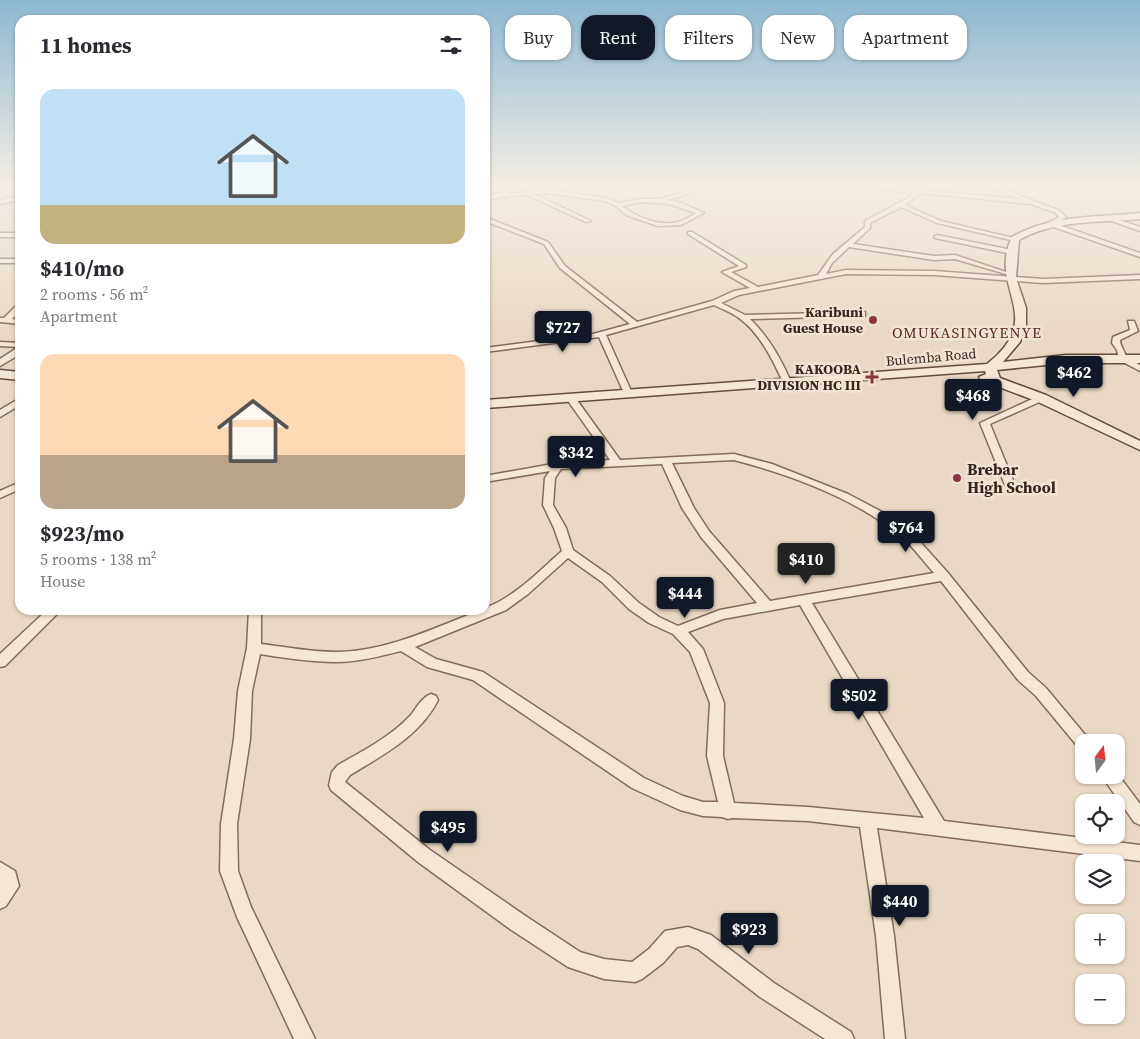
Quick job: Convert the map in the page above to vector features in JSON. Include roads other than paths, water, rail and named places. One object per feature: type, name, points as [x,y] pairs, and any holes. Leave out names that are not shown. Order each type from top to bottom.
[{"type":"street","points":[[527,235],[546,243],[562,267],[635,324]]},
{"type":"street","points":[[694,235],[744,266],[724,272],[758,290]]},
{"type":"street","points":[[821,277],[831,259],[859,235]]},
{"type":"street","points":[[999,235],[1015,239],[1022,235]]},
{"type":"street","points":[[1085,235],[1140,255]]},
{"type":"street","points":[[937,237],[1012,252]]},
{"type":"street","points":[[994,380],[990,367],[1003,358],[1008,351],[1018,333],[1021,321],[1021,309],[1011,277],[1012,252],[1015,239]]},
{"type":"street","points":[[848,245],[934,258],[960,258],[1011,277]]},
{"type":"street","points":[[0,261],[15,261]]},
{"type":"street","points":[[490,349],[566,341],[715,303],[726,296],[821,277],[864,271],[1011,277],[1043,281],[1140,278]]},
{"type":"street","points":[[715,303],[743,317],[781,366],[787,382]]},
{"type":"street","points":[[3,320],[15,311]]},
{"type":"street","points":[[743,317],[862,314]]},
{"type":"street","points":[[1131,323],[1136,333],[1116,339],[1122,358],[1140,368]]},
{"type":"street","points":[[601,333],[628,393]]},
{"type":"street","points":[[0,344],[15,345]]},
{"type":"street","points":[[0,363],[15,353]]},
{"type":"street","name":"Bulemba Road","points":[[490,404],[962,370],[1066,359],[1140,358]]},
{"type":"street","points":[[962,370],[1041,398],[1140,446]]},
{"type":"street","points":[[0,374],[15,376]]},
{"type":"street","points":[[571,398],[618,464]]},
{"type":"street","points":[[1009,483],[985,423],[1041,398]]},
{"type":"street","points":[[0,414],[15,404]]},
{"type":"street","points":[[490,478],[558,466],[742,458],[768,466],[844,496],[878,514],[910,537],[944,576],[996,642],[1076,734]]},
{"type":"street","points":[[666,462],[688,509],[715,546],[766,605]]},
{"type":"street","points":[[558,466],[550,478],[548,506],[560,528],[568,552],[606,579],[634,606],[654,620],[678,631],[696,649],[717,703],[715,756],[728,812]]},
{"type":"street","points":[[0,495],[15,488]]},
{"type":"street","points":[[490,611],[501,607],[524,591],[568,552]]},
{"type":"street","points":[[678,631],[720,615],[766,605],[944,576]]},
{"type":"street","points":[[803,599],[939,828]]},
{"type":"street","points":[[0,662],[50,615]]},
{"type":"street","points":[[255,615],[254,648],[246,691],[242,739],[229,824],[229,871],[243,911],[305,1039]]},
{"type":"street","points":[[254,648],[303,655],[338,656],[378,652],[403,646],[481,615]]},
{"type":"street","points":[[403,646],[432,662],[478,676],[655,793],[702,809],[728,812],[808,814],[1140,853]]},
{"type":"street","points":[[432,700],[421,716],[400,736],[344,770],[338,777],[337,785],[424,856],[517,922],[575,960],[604,969],[635,972],[672,938],[688,936],[704,942],[767,990],[844,1039]]},
{"type":"street","points":[[1116,784],[1140,817]]},
{"type":"street","points":[[867,821],[885,936],[895,1039]]},
{"type":"street","points":[[0,870],[9,877],[10,886],[0,900]]},
{"type":"place","name":"Karibuni Guest House","points":[[873,320]]},
{"type":"place","name":"KAKOOBA DIVISION HC III","points":[[872,377]]},
{"type":"place","name":"Brebar High School","points":[[957,478]]},
{"type":"district","name":"OMUKASINGYENYE","points":[[967,332]]}]
